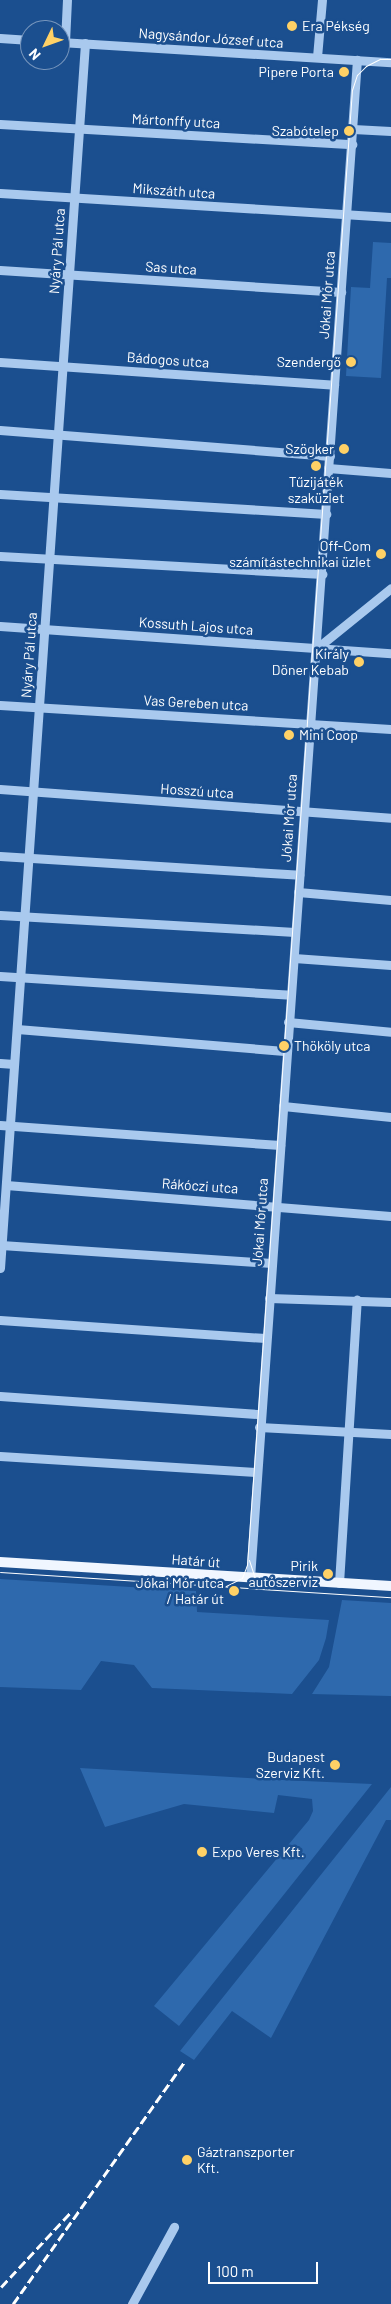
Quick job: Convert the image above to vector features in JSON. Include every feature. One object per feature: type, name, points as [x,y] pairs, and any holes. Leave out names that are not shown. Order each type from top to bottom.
[{"type":"main road","name":"Határ út","points":[[0,1562],[391,1586]]},
{"type":"street","points":[[65,20],[67,0]]},
{"type":"street","points":[[318,58],[322,0]]},
{"type":"street","points":[[0,38],[20,39]]},
{"type":"street","name":"Nagysándor József utca","points":[[70,43],[391,62]]},
{"type":"street","name":"Nyáry Pál utca","points":[[0,1268],[5,1126],[14,1064],[21,978],[85,44]]},
{"type":"street","name":"Jókai Mór utca","points":[[250,1578],[265,1338],[303,813],[317,648],[357,60]]},
{"type":"street","name":"Mártonffy utca","points":[[0,124],[352,144]]},
{"type":"street","points":[[352,128],[391,131]]},
{"type":"street","name":"Mikszáth utca","points":[[0,193],[346,216],[391,217]]},
{"type":"street","name":"Sas utca","points":[[0,270],[341,292]]},
{"type":"street","name":"Bádogos utca","points":[[0,362],[334,384]]},
{"type":"street","points":[[0,430],[330,456]]},
{"type":"street","points":[[328,468],[391,473]]},
{"type":"street","points":[[0,494],[326,514]]},
{"type":"street","points":[[0,556],[322,574]]},
{"type":"street","points":[[317,648],[391,588]]},
{"type":"street","name":"Kossuth Lajos utca","points":[[0,626],[391,653]]},
{"type":"street","name":"Vas Gereben utca","points":[[0,704],[391,729]]},
{"type":"street","name":"Hosszú utca","points":[[0,790],[391,818]]},
{"type":"street","points":[[0,856],[299,875]]},
{"type":"street","points":[[298,892],[391,900]]},
{"type":"street","points":[[0,915],[295,932]]},
{"type":"street","points":[[294,958],[391,965]]},
{"type":"street","points":[[0,976],[290,995]]},
{"type":"street","points":[[288,1022],[391,1032]]},
{"type":"street","points":[[16,1029],[287,1052]]},
{"type":"street","points":[[0,1064],[14,1064]]},
{"type":"street","points":[[283,1106],[391,1117]]},
{"type":"street","points":[[5,1126],[280,1145]]},
{"type":"street","name":"Rákóczi utca","points":[[4,1191],[275,1207],[391,1216]]},
{"type":"street","points":[[1,1250],[271,1263]]},
{"type":"street","points":[[269,1298],[391,1302]]},
{"type":"street","points":[[339,1583],[357,1300]]},
{"type":"street","points":[[0,1320],[265,1338]]},
{"type":"street","points":[[0,1396],[260,1414]]},
{"type":"street","points":[[259,1427],[391,1434]]},
{"type":"street","points":[[0,1456],[256,1472]]},
{"type":"street","points":[[132,2304],[174,2227]]},
{"type":"shaded area","points":[[373,242],[391,243],[391,278],[387,278],[381,378],[346,376],[351,287],[370,288]]},
{"type":"shaded area","points":[[0,1579],[196,1591],[197,1612],[329,1620],[319,1660],[292,1694],[152,1688],[134,1665],[101,1661],[81,1690],[0,1687]]},
{"type":"shaded area","points":[[342,1600],[391,1603],[391,1696],[312,1694],[329,1667]]},
{"type":"shaded area","points":[[80,1768],[372,1784],[179,2026],[154,2006],[309,1820],[313,1811],[312,1799],[278,1795],[274,1813],[184,1804],[105,1827]]},
{"type":"shaded area","points":[[391,1787],[391,1820],[386,1820],[271,2038],[232,2011],[194,2060],[180,2051]]},
{"type":"tram line","points":[[226,1586],[242,1578],[247,1565],[352,90],[357,75],[366,66],[380,59],[391,59]]},
{"type":"tram line","points":[[249,1560],[255,1579],[266,1589]]},
{"type":"tram line","points":[[0,1572],[391,1597]]},
{"type":"railway","points":[[13,2304],[185,2061]]},
{"type":"railway","points":[[1,2287],[71,2212]]},
{"type":"place","name":"Era Pékség","points":[[292,26]]},
{"type":"place","name":"Pipere Porta","points":[[344,72]]},
{"type":"place","name":"Szabótelep","points":[[349,131]]},
{"type":"place","name":"Szendergő","points":[[351,362]]},
{"type":"place","name":"Szögker","points":[[344,449]]},
{"type":"place","name":"Tűzijáték szaküzlet","points":[[316,466]]},
{"type":"place","name":"Off-Com számítástechnikai üzlet","points":[[381,554]]},
{"type":"place","name":"Király Döner Kebab","points":[[359,662]]},
{"type":"place","name":"Mini Coop","points":[[289,735]]},
{"type":"place","name":"Thököly utca","points":[[284,1046]]},
{"type":"place","name":"Pirik autószerviz","points":[[328,1574]]},
{"type":"place","name":"Jókai Mór utca / Határ út","points":[[234,1591]]},
{"type":"place","name":"Budapest Szerviz Kft.","points":[[335,1765]]},
{"type":"place","name":"Expo Veres Kft.","points":[[202,1852]]},
{"type":"place","name":"Gáztranszporter Kft.","points":[[187,2160]]}]
